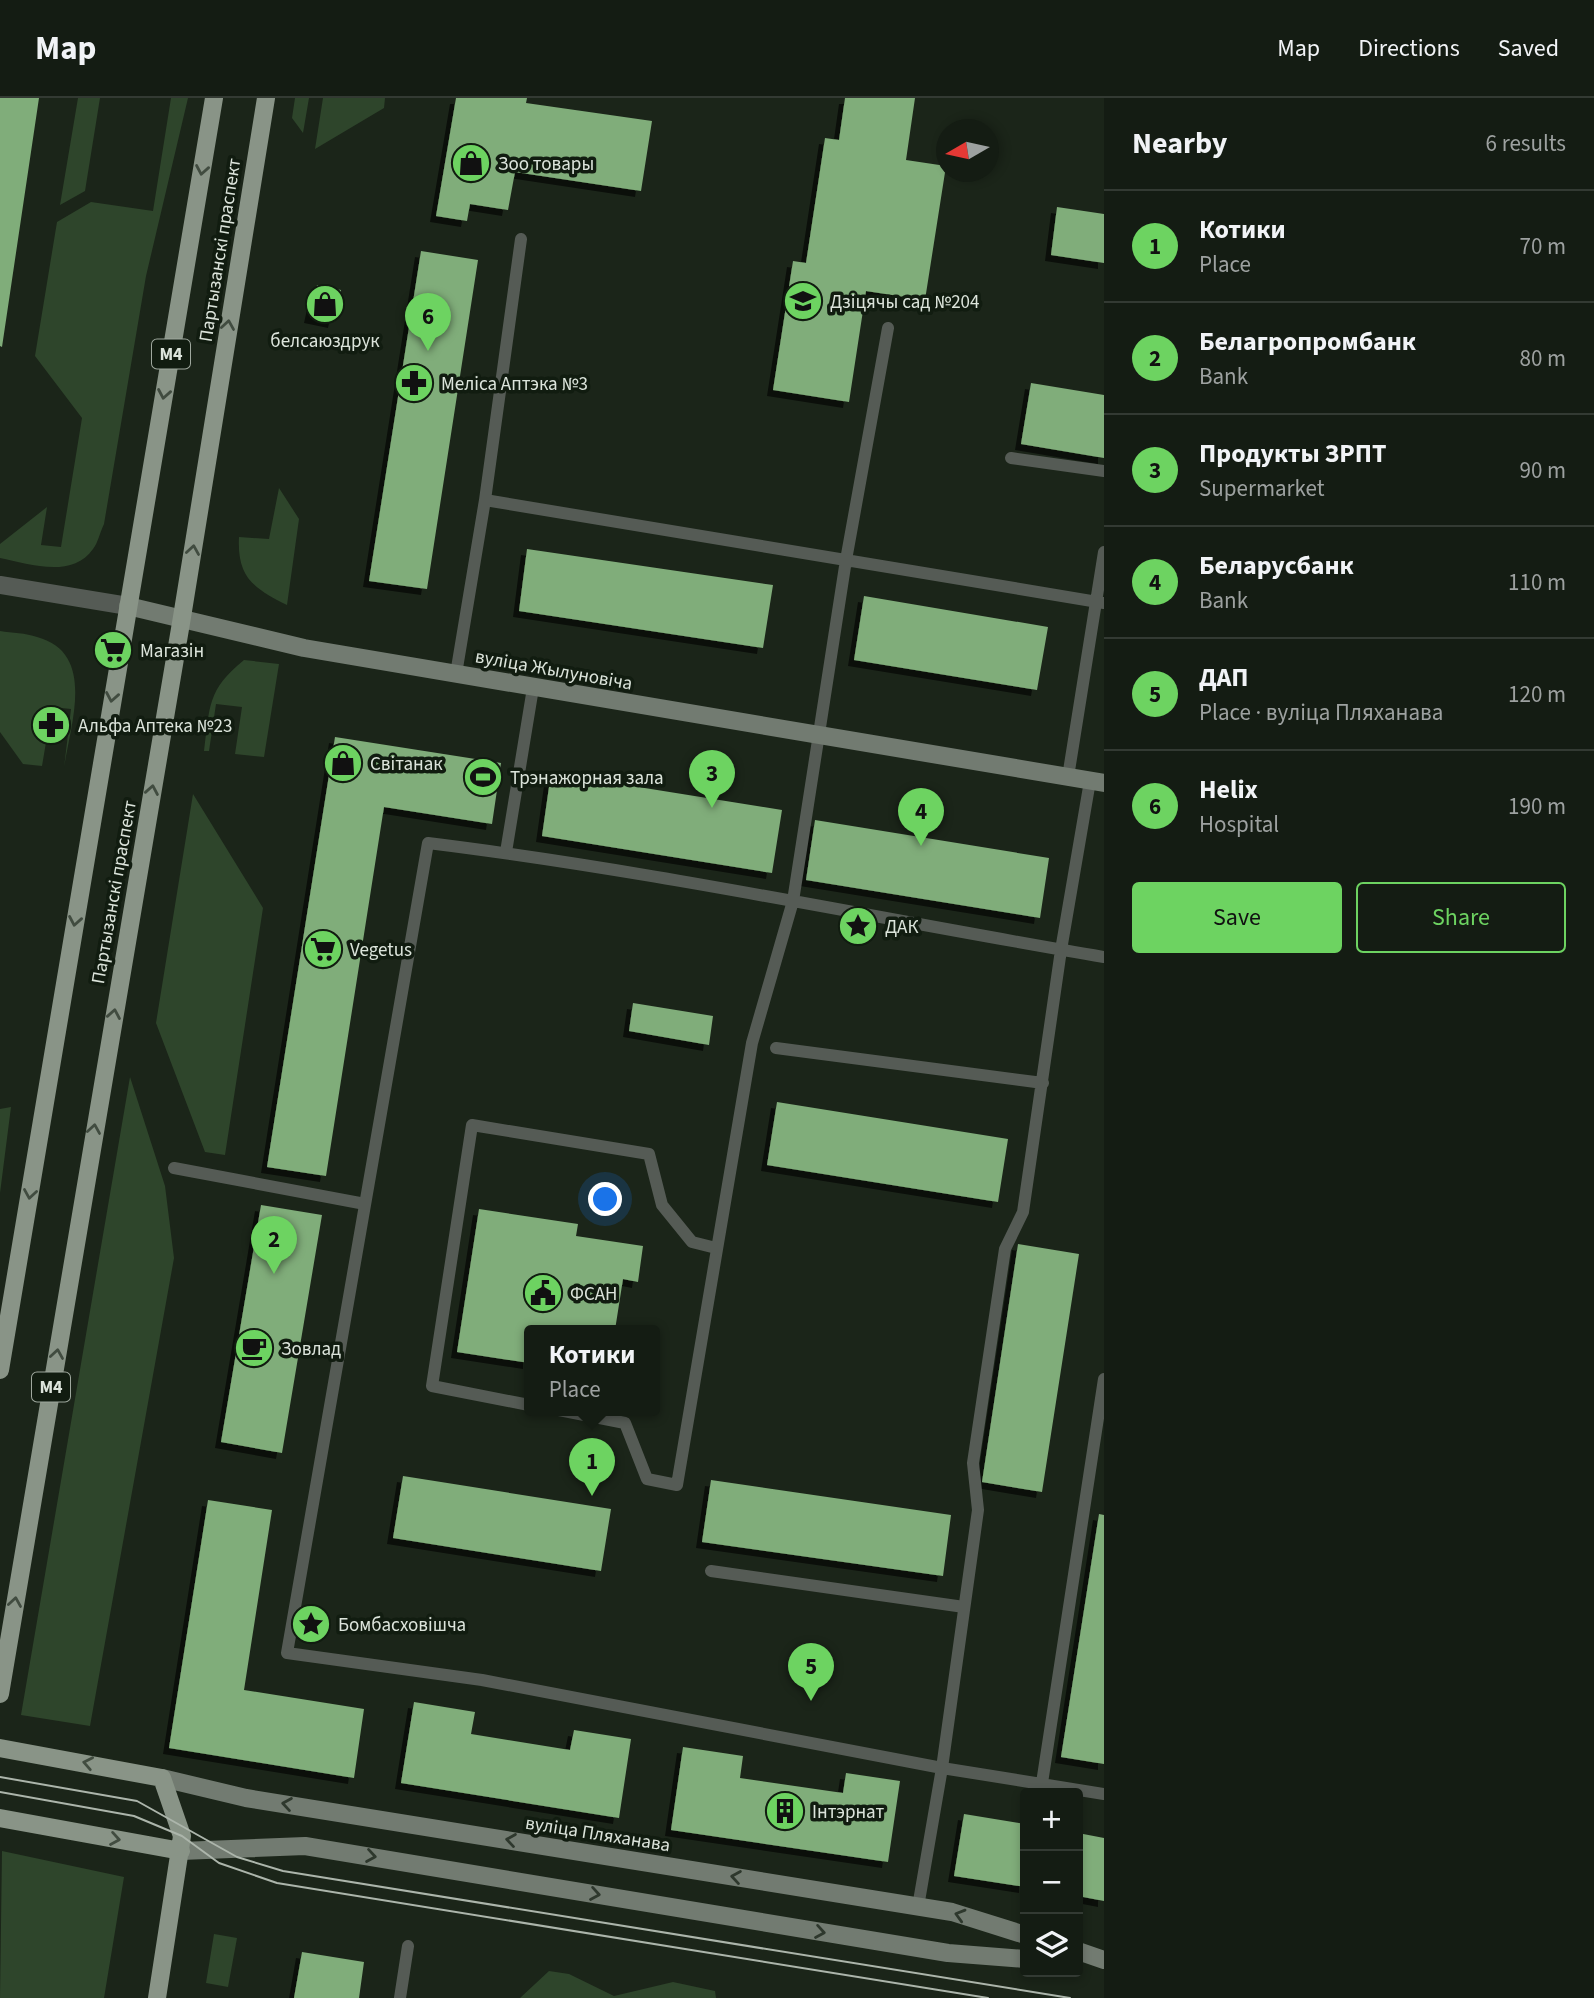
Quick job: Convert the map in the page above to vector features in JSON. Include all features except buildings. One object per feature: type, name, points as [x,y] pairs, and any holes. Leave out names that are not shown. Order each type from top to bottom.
[{"type":"main road","name":"Партызанскі праспект","points":[[0,1370],[214,98]]},
{"type":"main road","name":"Партызанскі праспект","points":[[0,1694],[182,617],[265,98]]},
{"type":"main road","name":"вуліца Жылуновіча","points":[[128,606],[304,648],[1097,782]]},
{"type":"main road","points":[[0,1748],[162,1778],[180,1823],[181,1851],[157,1998]]},
{"type":"main road","name":"вуліца Пляханава","points":[[162,1778],[246,1798],[951,1912],[1020,1933]]},
{"type":"main road","points":[[0,1818],[181,1851],[304,1846],[948,1953],[1020,1959]]},
{"type":"main road","points":[[1083,1953],[1104,1960]]},
{"type":"main road","points":[[1083,1963],[1104,1965]]},
{"type":"street","name":"вуліца Жылуновіча","points":[[0,584],[128,606]]},
{"type":"lane","points":[[456,674],[485,500],[522,239]]},
{"type":"lane","points":[[589,1416],[625,1423],[647,1479],[677,1485],[752,1043],[793,901],[846,560],[888,328]]},
{"type":"lane","points":[[1011,458],[1104,471]]},
{"type":"lane","points":[[485,500],[1100,603]]},
{"type":"lane","points":[[1068,777],[1100,603],[1104,552]]},
{"type":"lane","points":[[506,852],[533,688]]},
{"type":"lane","points":[[918,1907],[942,1768],[978,1510],[974,1463],[1005,1249],[1023,1212],[1061,950],[1097,782]]},
{"type":"lane","points":[[1104,957],[506,852],[428,843],[287,1653],[482,1680],[942,1768],[1104,1794]]},
{"type":"lane","points":[[776,1048],[1043,1083]]},
{"type":"lane","points":[[524,1404],[432,1386],[472,1125],[649,1154],[662,1205],[692,1242],[716,1248]]},
{"type":"lane","points":[[174,1168],[365,1204]]},
{"type":"lane","points":[[1042,1783],[1104,1379]]},
{"type":"lane","points":[[711,1571],[964,1607]]},
{"type":"lane","points":[[400,1998],[408,1946]]},
{"type":"green space","points":[[78,98],[100,98],[85,191],[60,205]]},
{"type":"green space","points":[[171,98],[188,98],[146,276],[104,524],[93,549],[74,564],[62,567],[37,566],[0,558],[0,544],[47,507],[41,545],[61,547],[82,418],[35,356],[57,222],[91,202],[153,211]]},
{"type":"green space","points":[[295,98],[309,98],[303,133],[292,118]]},
{"type":"green space","points":[[323,98],[385,98],[384,108],[315,149]]},
{"type":"green space","points":[[279,488],[299,519],[287,605],[256,587],[244,572],[239,551],[239,537],[269,539]]},
{"type":"green space","points":[[0,631],[37,637],[56,645],[67,658],[73,674],[75,692],[64,768],[71,709],[52,707],[42,766],[23,764],[0,732]]},
{"type":"green space","points":[[244,660],[279,664],[264,757],[235,754],[242,707],[216,704],[209,751],[204,751],[212,700],[223,681]]},
{"type":"green space","points":[[193,794],[263,908],[225,1155],[205,1152],[156,1023]]},
{"type":"green space","points":[[130,1077],[165,1186],[174,1258],[90,1726],[21,1715]]},
{"type":"green space","points":[[11,1107],[0,1193],[0,1109]]},
{"type":"green space","points":[[2,1851],[124,1877],[104,1998],[0,1998]]},
{"type":"green space","points":[[214,1934],[237,1938],[228,1987],[206,1983]]},
{"type":"green space","points":[[549,1971],[569,1974],[614,1996],[673,1982],[715,1991],[716,1998],[520,1998]]},
{"type":"tram line","points":[[0,1777],[137,1801],[237,1857],[283,1871],[1070,1998]]},
{"type":"tram line","points":[[0,1792],[134,1816],[182,1836],[219,1863],[277,1883],[988,1998]]},
{"type":"place","name":"Зоо товары","points":[[471,163]]},
{"type":"place","name":"Дзіцячы сад №204","points":[[803,301]]},
{"type":"place","name":"белсаюздрук","points":[[325,304]]},
{"type":"place","name":"Helix","points":[[428,351]]},
{"type":"place","name":"Меліса Аптэка №3","points":[[414,383]]},
{"type":"place","name":"Магазін","points":[[113,650]]},
{"type":"place","name":"Альфа Аптека №23","points":[[51,725]]},
{"type":"place","name":"Світанак","points":[[343,763]]},
{"type":"place","name":"Трэнажорная зала","points":[[483,777]]},
{"type":"place","name":"Продукты ЗРПТ","points":[[712,808]]},
{"type":"place","name":"Беларусбанк","points":[[921,846]]},
{"type":"place","name":"ДАК","points":[[858,926]]},
{"type":"place","name":"Vegetus","points":[[323,949]]},
{"type":"place","name":"Белагропромбанк","points":[[274,1274]]},
{"type":"place","name":"ФСАН","points":[[543,1293]]},
{"type":"place","name":"Зовлад","points":[[254,1348]]},
{"type":"place","name":"Котики","points":[[592,1496]]},
{"type":"place","name":"Бомбасховішча","points":[[311,1624]]},
{"type":"place","name":"ДАП","points":[[811,1701]]},
{"type":"place","name":"Інтэрнат","points":[[785,1811]]}]
